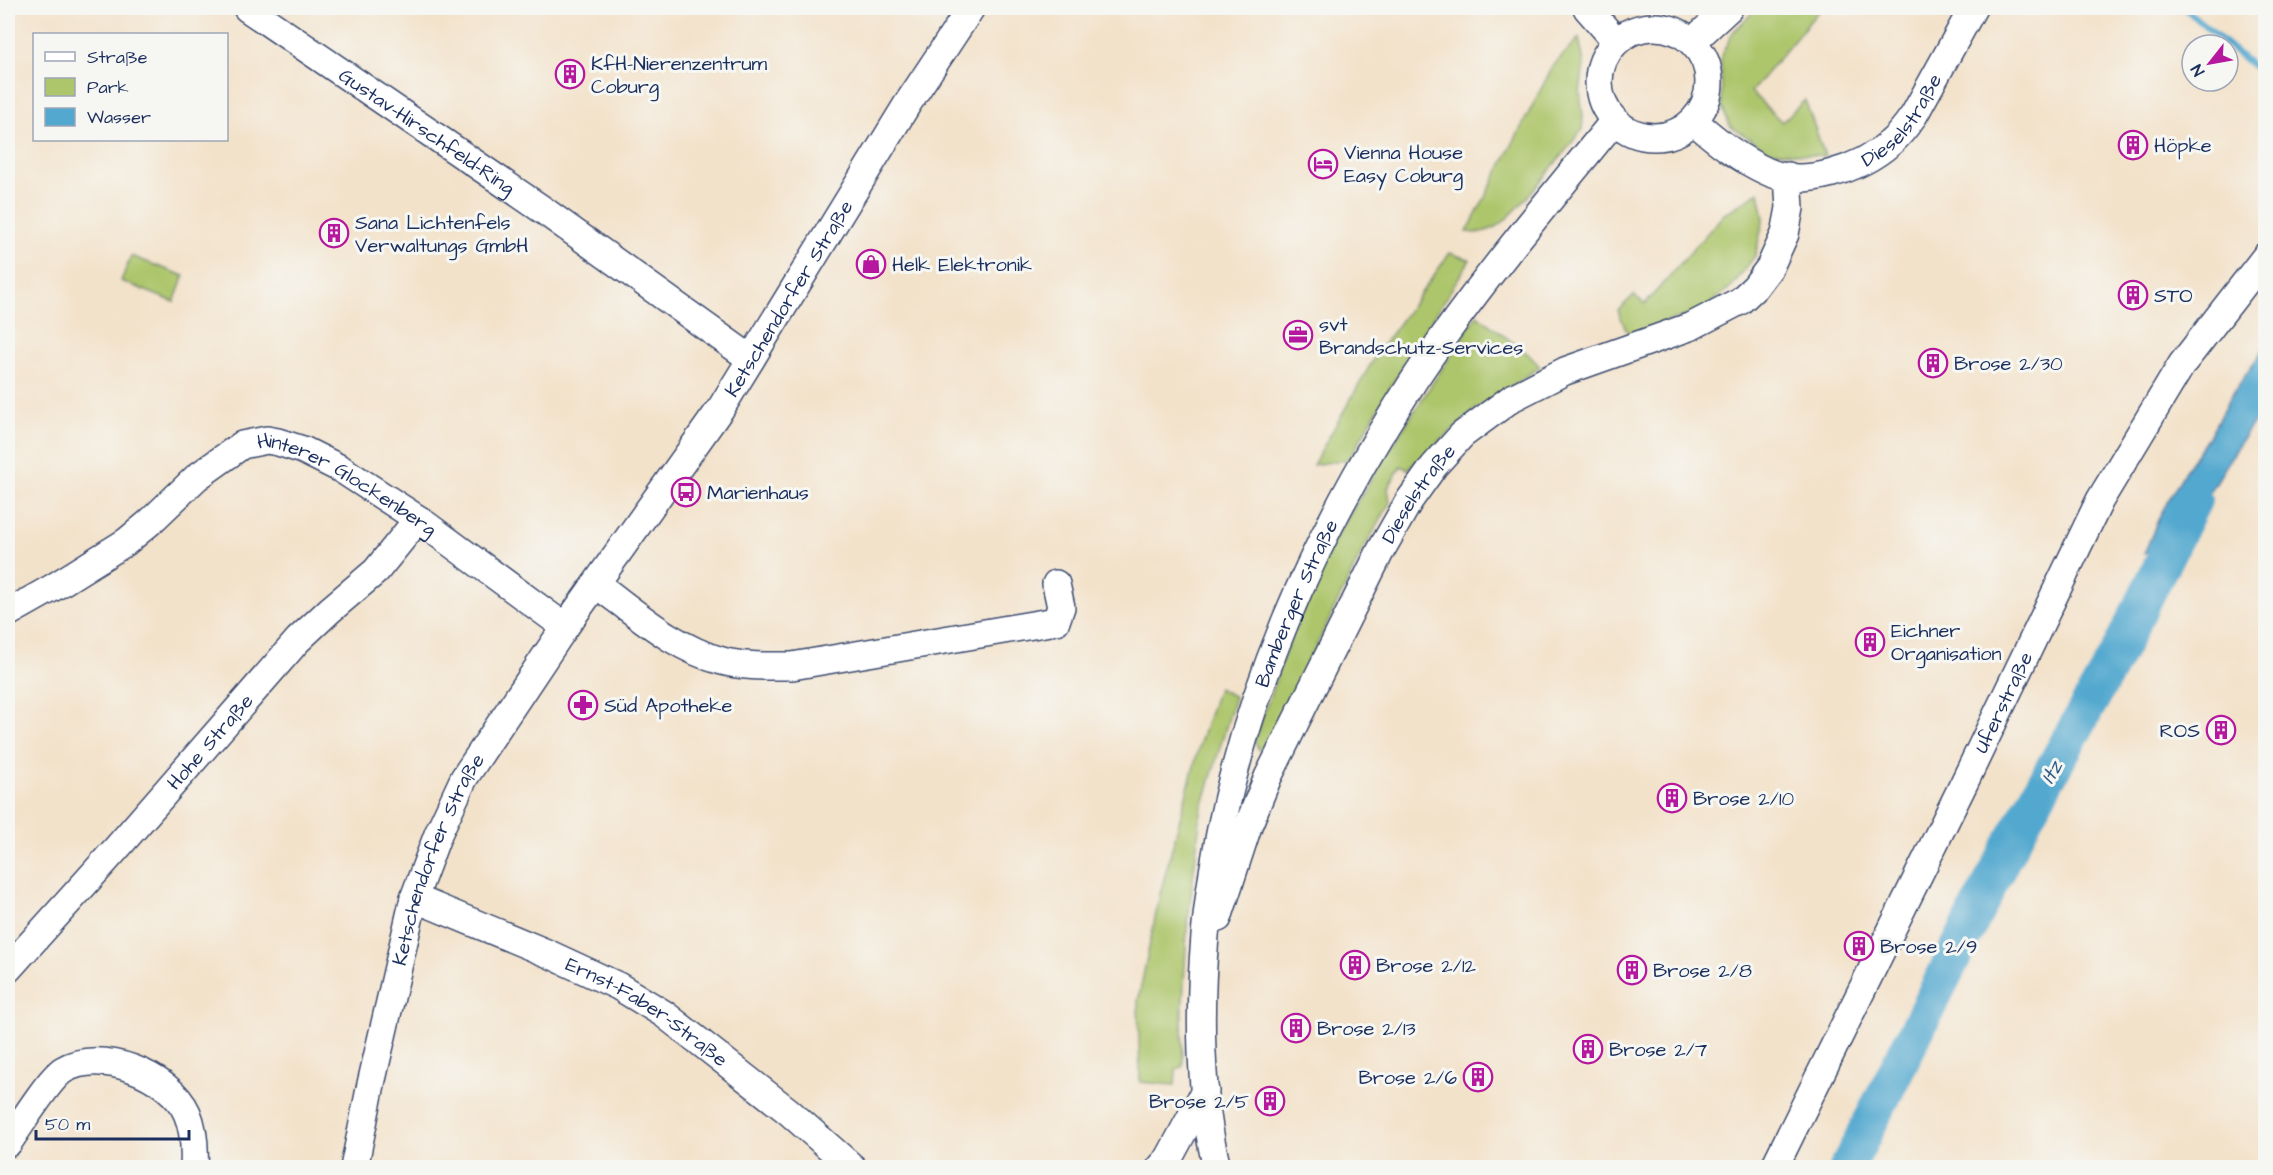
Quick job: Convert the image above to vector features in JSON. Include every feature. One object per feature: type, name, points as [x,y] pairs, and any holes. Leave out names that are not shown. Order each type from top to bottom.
[{"type":"street","name":"Gustav-Hirschfeld-Ring","points":[[247,8],[543,210],[751,359]]},
{"type":"street","name":"Ketschendorfer Straße","points":[[354,1167],[373,1072],[414,898],[438,834],[464,777],[565,627],[721,408],[908,103],[971,8]]},
{"type":"street","points":[[1587,8],[1616,41]]},
{"type":"street","points":[[1692,42],[1729,8]]},
{"type":"street","name":"Dieselstraße","points":[[1694,122],[1716,140],[1767,172],[1788,176],[1818,177],[1864,161],[1890,144],[1914,115],[1973,8]]},
{"type":"street","points":[[1654,27],[1675,31],[1692,42],[1705,60],[1709,81],[1706,103],[1694,122],[1675,134],[1654,138],[1632,134],[1614,121],[1602,103],[1598,81],[1603,59],[1616,41],[1634,30],[1654,27]]},
{"type":"street","name":"Bamberger Straße","points":[[1213,1166],[1202,1041],[1203,967],[1214,864],[1221,821],[1240,752],[1289,614],[1329,522],[1348,487],[1444,337],[1506,255],[1614,121]]},
{"type":"street","name":"Dieselstraße","points":[[1203,967],[1248,826],[1268,777],[1380,552],[1409,501],[1434,465],[1462,435],[1512,398],[1565,371],[1692,326],[1740,301],[1755,287],[1770,267],[1785,234],[1790,208],[1788,176]]},
{"type":"street","name":"Uferstraße","points":[[1774,1167],[1965,781],[2100,500],[2182,364],[2265,256]]},
{"type":"street","name":"Hinterer Glockenberg","points":[[8,613],[126,542],[197,477],[242,445],[256,441],[278,442],[303,450],[341,469],[418,519],[565,627]]},
{"type":"street","name":"Hohe Straße","points":[[8,969],[298,640],[376,571],[418,519]]},
{"type":"street","points":[[596,584],[672,640],[690,650],[723,662],[759,666],[792,666],[1056,621],[1061,607],[1056,584]]},
{"type":"street","name":"Ernst-Faber-Straße","points":[[414,898],[549,954],[618,986],[664,1014],[715,1052],[853,1167]]},
{"type":"street","points":[[8,1143],[56,1076],[76,1064],[104,1060],[130,1066],[166,1088],[178,1099],[187,1112],[192,1132],[194,1167]]},
{"type":"street","points":[[1160,1167],[1169,1158],[1205,1091]]},
{"type":"green space","points":[[1757,8],[1821,8],[1751,92],[1782,122],[1805,100],[1825,156],[1769,151],[1730,126],[1722,107],[1721,56],[1733,32]]},
{"type":"green space","points":[[1579,38],[1584,63],[1580,93],[1582,130],[1527,198],[1503,222],[1484,232],[1467,232],[1553,66]]},
{"type":"green space","points":[[1759,192],[1764,218],[1755,256],[1732,286],[1701,311],[1631,333],[1626,330],[1618,311],[1634,295],[1645,304],[1724,214]]},
{"type":"green space","points":[[1450,253],[1470,260],[1405,362],[1349,459],[1313,465],[1376,355]]},
{"type":"green space","points":[[131,256],[184,276],[174,302],[121,281]]},
{"type":"green space","points":[[1477,315],[1532,357],[1540,367],[1475,410],[1408,469],[1401,466],[1388,488],[1390,503],[1362,552],[1266,749],[1259,750],[1254,742],[1285,653],[1328,551],[1382,461]]},
{"type":"green space","points":[[1218,688],[1235,697],[1201,811],[1187,929],[1182,1018],[1183,1066],[1176,1070],[1175,1085],[1140,1082],[1138,1001],[1160,894],[1200,743]]},
{"type":"water","points":[[2265,347],[2265,409],[2248,430],[2198,512],[2190,536],[2144,554],[2160,515],[2185,471],[2209,436],[2231,396]]},
{"type":"waterway","points":[[2184,8],[2266,77]]},
{"type":"waterway","name":"Itz","points":[[1847,1168],[2010,845],[2117,654],[2194,500]]},
{"type":"place","name":"KfH-Nierenzentrum Coburg","points":[[570,74]]},
{"type":"place","name":"Höpke","points":[[2133,145]]},
{"type":"place","name":"Vienna House Easy Coburg","points":[[1323,164]]},
{"type":"place","name":"Sana Lichtenfels Verwaltungs GmbH","points":[[334,233]]},
{"type":"place","name":"Helk Elektronik","points":[[871,264]]},
{"type":"place","name":"STO","points":[[2133,295]]},
{"type":"place","name":"svt Brandschutz-Services","points":[[1298,335]]},
{"type":"place","name":"Brose 2/30","points":[[1933,363]]},
{"type":"place","name":"Marienhaus","points":[[686,492]]},
{"type":"place","name":"Eichner Organisation","points":[[1870,642]]},
{"type":"place","name":"Süd Apotheke","points":[[583,705]]},
{"type":"place","name":"ROS","points":[[2221,730]]},
{"type":"place","name":"Brose 2/10","points":[[1672,798]]},
{"type":"place","name":"Brose 2/9","points":[[1859,946]]},
{"type":"place","name":"Brose 2/12","points":[[1355,965]]},
{"type":"place","name":"Brose 2/8","points":[[1632,970]]},
{"type":"place","name":"Brose 2/13","points":[[1296,1028]]},
{"type":"place","name":"Brose 2/7","points":[[1588,1049]]},
{"type":"place","name":"Brose 2/6","points":[[1478,1077]]},
{"type":"place","name":"Brose 2/5","points":[[1270,1101]]}]
